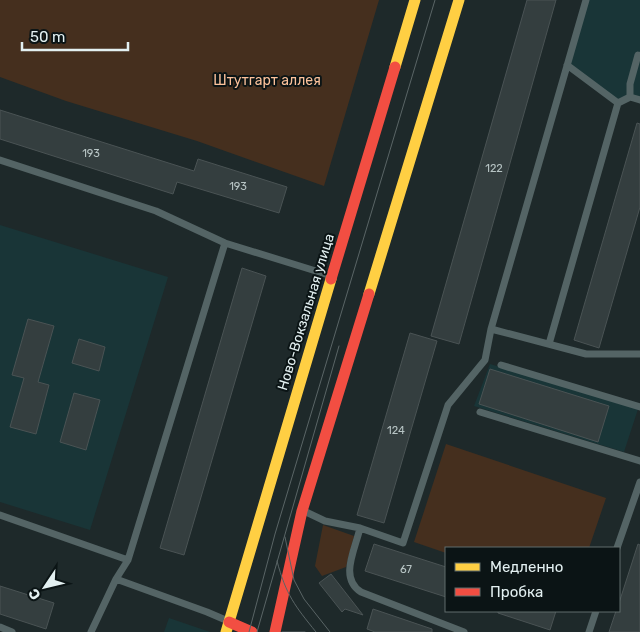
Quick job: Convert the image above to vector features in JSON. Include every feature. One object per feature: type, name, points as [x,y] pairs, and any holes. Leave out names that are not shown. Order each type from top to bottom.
[{"type":"main road","name":"Ново-Вокзальная улица","points":[[228,627],[415,0]]},
{"type":"main road","points":[[274,632],[302,511],[459,0]]},
{"type":"main road","points":[[228,627],[252,632]]},
{"type":"lane","points":[[302,511],[325,520],[360,528],[403,543],[448,405],[485,360],[491,328],[586,0]]},
{"type":"lane","points":[[630,97],[630,84],[638,55],[640,56]]},
{"type":"lane","points":[[567,65],[618,104]]},
{"type":"lane","points":[[549,344],[618,104],[630,97],[640,100]]},
{"type":"lane","points":[[0,160],[156,211],[225,243],[332,276]]},
{"type":"lane","points":[[91,632],[116,579],[128,560],[225,243]]},
{"type":"lane","points":[[491,328],[586,354],[640,354]]},
{"type":"lane","points":[[501,365],[640,407]]},
{"type":"lane","points":[[480,412],[640,461]]},
{"type":"lane","points":[[617,547],[640,482]]},
{"type":"lane","points":[[0,515],[128,560]]},
{"type":"lane","points":[[360,528],[349,570],[349,578],[353,587],[361,592],[464,632]]},
{"type":"lane","points":[[116,579],[207,612],[228,627]]},
{"type":"lane","points":[[589,632],[596,612]]},
{"type":"lane","points":[[0,627],[12,632]]},
{"type":"shaded area","points":[[586,0],[640,0],[640,100],[630,97],[618,103],[567,65]]},
{"type":"shaded area","points":[[0,225],[168,277],[90,530],[0,502]]},
{"type":"shaded area","points":[[490,364],[638,409],[624,452],[474,406]]},
{"type":"shaded area","points":[[169,618],[210,632],[164,632]]},
{"type":"green space","name":"Штутгарт аллея","points":[[0,0],[379,0],[324,186],[197,141],[66,101],[0,77]]},
{"type":"green space","points":[[446,444],[606,498],[589,547],[445,547],[445,553],[414,542]]},
{"type":"green space","points":[[323,525],[354,536],[346,567],[322,576],[315,566]]},
{"type":"building","points":[[527,0],[556,0],[459,344],[431,336]]},
{"type":"building","points":[[0,110],[194,171],[198,159],[287,187],[279,213],[177,182],[173,194],[0,139]]},
{"type":"building","points":[[637,123],[640,124],[640,207],[599,348],[574,340]]},
{"type":"building","points":[[242,268],[266,276],[184,555],[160,548]]},
{"type":"building","points":[[28,319],[54,326],[38,382],[49,385],[36,434],[10,427],[24,378],[12,375]]},
{"type":"building","points":[[410,333],[437,341],[384,523],[357,515]]},
{"type":"building","points":[[79,339],[105,347],[99,371],[72,363]]},
{"type":"building","points":[[490,369],[609,406],[598,442],[479,404]]},
{"type":"building","points":[[74,393],[100,400],[86,450],[60,442]]},
{"type":"building","points":[[374,544],[445,567],[445,597],[365,571]]},
{"type":"building","points":[[638,544],[640,545],[640,632],[609,632],[616,612],[620,612],[620,600]]},
{"type":"building","points":[[331,574],[363,615],[345,609],[342,612],[319,583]]},
{"type":"building","points":[[0,586],[54,603],[46,629],[0,614]]},
{"type":"building","points":[[373,609],[432,629],[432,632],[375,632],[367,629]]},
{"type":"building","points":[[498,612],[556,612],[550,630]]},
{"type":"tram line","points":[[249,632],[275,534],[435,0]]},
{"type":"tram line","points":[[257,632],[339,346]]},
{"type":"tram line","points":[[285,537],[294,580],[304,599],[330,632]]},
{"type":"tram line","points":[[277,561],[292,600],[316,632]]},
{"type":"tram line","points":[[282,632],[305,632]]},
{"type":"traffic: slow","points":[[395,67],[415,0]]},
{"type":"traffic: slow","points":[[369,294],[459,0]]},
{"type":"traffic: slow","points":[[226,632],[331,279]]},
{"type":"traffic: jam","points":[[331,279],[395,67]]},
{"type":"traffic: jam","points":[[275,632],[302,511],[369,294]]},
{"type":"traffic: jam","points":[[229,622],[252,632]]}]
